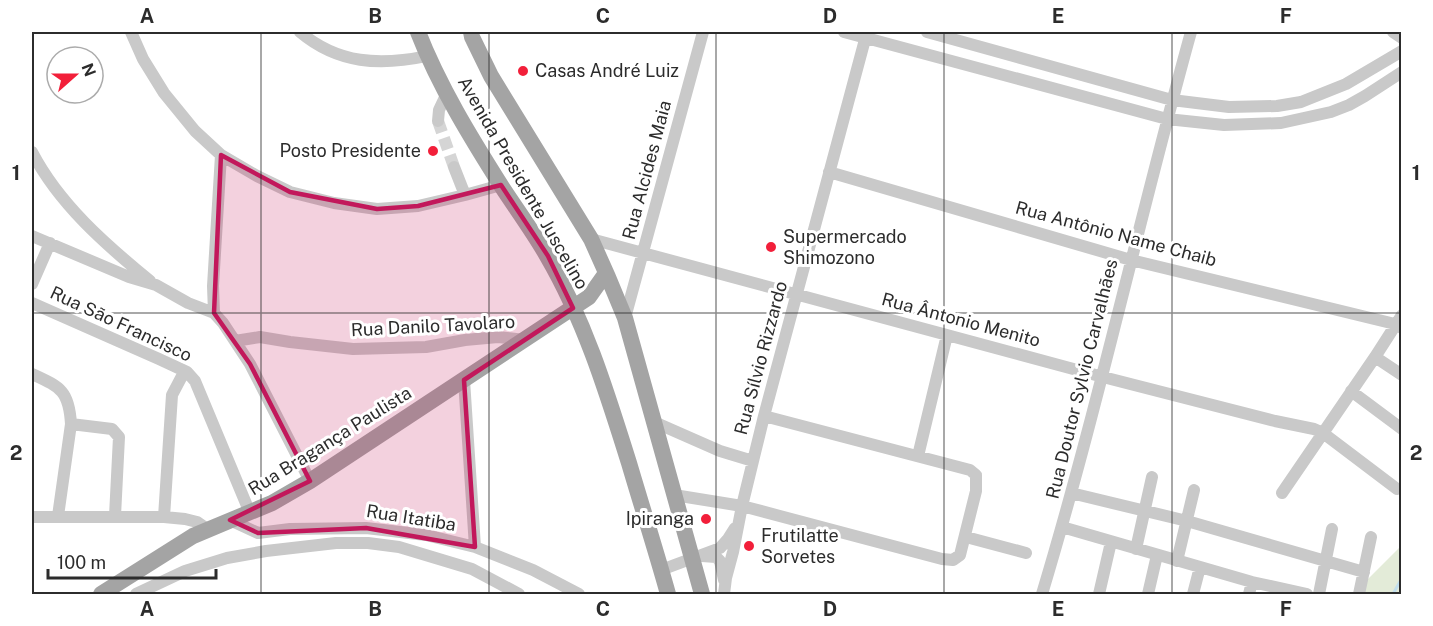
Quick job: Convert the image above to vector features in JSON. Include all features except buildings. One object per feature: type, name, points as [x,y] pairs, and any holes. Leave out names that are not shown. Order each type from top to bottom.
[{"type":"main road","name":"Avenida Presidente Juscelino","points":[[418,32],[447,93],[501,185],[548,256],[593,352],[668,594]]},
{"type":"main road","name":"Avenida Presidente Juscelino","points":[[471,32],[491,76],[591,239],[625,318],[674,495],[695,558],[702,594]]},
{"type":"main road","name":"Rua Bragança Paulista","points":[[101,594],[200,533],[272,503],[310,481],[589,297],[606,273]]},
{"type":"street","points":[[131,32],[143,60],[164,93],[195,131],[221,155],[290,192],[334,203],[377,209],[418,206],[501,185]]},
{"type":"street","points":[[300,32],[312,42],[333,53],[357,59],[385,63],[428,56]]},
{"type":"street","name":"Rua Alcides Maia","points":[[625,318],[703,32]]},
{"type":"street","points":[[844,32],[866,34],[1167,119],[1224,125],[1281,123],[1331,112],[1365,96],[1401,72]]},
{"type":"street","points":[[927,32],[1172,100],[1246,107],[1277,106],[1301,102],[1346,84],[1401,51]]},
{"type":"street","name":"Rua Doutor Sylvio Carvalhães","points":[[1042,594],[1102,377],[1191,32]]},
{"type":"street","points":[[1393,32],[1401,38]]},
{"type":"street","name":"Rua Sílvio Rizzardo","points":[[725,590],[764,416],[866,34]]},
{"type":"street","points":[[438,121],[439,110],[447,93]]},
{"type":"street","points":[[32,152],[63,198],[86,225],[156,285],[188,303],[214,313],[224,323],[250,364],[310,481]]},
{"type":"street","points":[[214,313],[213,286],[221,155]]},
{"type":"street","points":[[454,167],[465,195]]},
{"type":"street","name":"Rua Antônio Name Chaib","points":[[829,172],[1131,260],[1399,322]]},
{"type":"street","points":[[32,236],[129,277],[156,285]]},
{"type":"street","name":"Rua Ântonio Menito","points":[[591,239],[1102,377],[1323,433]]},
{"type":"street","points":[[32,284],[50,243]]},
{"type":"street","name":"Rua São Francisco","points":[[32,303],[187,372],[195,381],[250,513]]},
{"type":"street","points":[[1282,493],[1399,322]]},
{"type":"street","points":[[918,456],[947,335]]},
{"type":"street","name":"Rua Danilo Tavolaro","points":[[236,341],[260,337],[353,349],[373,349],[426,347],[498,337],[525,340]]},
{"type":"street","points":[[1375,357],[1401,375]]},
{"type":"street","points":[[164,517],[172,395],[177,383],[187,372]]},
{"type":"street","points":[[32,374],[61,390],[70,408],[71,424],[58,516]]},
{"type":"street","points":[[464,380],[475,547]]},
{"type":"street","points":[[1351,391],[1401,429]]},
{"type":"street","points":[[674,495],[742,506],[942,559],[952,560],[961,553],[976,491],[976,474],[970,470],[764,416]]},
{"type":"street","points":[[654,422],[720,452],[753,461]]},
{"type":"street","points":[[71,424],[112,429],[119,437],[115,516]]},
{"type":"street","points":[[1323,433],[1397,489]]},
{"type":"street","points":[[1136,549],[1152,477]]},
{"type":"street","points":[[1177,561],[1194,490]]},
{"type":"street","points":[[1071,493],[1186,521],[1364,572]]},
{"type":"street","points":[[32,517],[115,516],[186,519],[197,522],[200,533]]},
{"type":"street","name":"Rua Itatiba","points":[[230,520],[258,533],[290,529],[366,528],[426,535],[475,547],[533,570],[579,594]]},
{"type":"street","name":"Rua Sílvio Rizzardo","points":[[661,570],[720,548],[739,521]]},
{"type":"street","points":[[1062,527],[1200,567],[1250,588],[1298,594]]},
{"type":"street","points":[[1319,594],[1332,529]]},
{"type":"street","points":[[966,537],[1026,553]]},
{"type":"street","points":[[1359,594],[1371,537]]},
{"type":"street","points":[[1100,594],[1111,542]]},
{"type":"street","points":[[136,594],[185,571],[227,558],[336,543],[368,543],[399,547],[448,560],[472,569],[519,594]]},
{"type":"street","points":[[1148,594],[1157,555]]},
{"type":"street","points":[[695,558],[716,556],[720,561],[725,590]]},
{"type":"street","points":[[1193,594],[1200,567]]},
{"type":"highlighted area","points":[[221,155],[290,192],[377,209],[418,206],[501,185],[548,256],[573,308],[464,380],[475,547],[366,528],[258,533],[230,520],[310,481],[250,364],[214,313]]},
{"type":"green space","points":[[1401,546],[1401,594],[1355,594],[1358,589]]},
{"type":"waterway","points":[[1393,594],[1402,578]]},
{"type":"tunnel","points":[[438,121],[454,167]]},
{"type":"place","name":"Casas André Luiz","points":[[523,71]]},
{"type":"place","name":"Posto Presidente","points":[[433,151]]},
{"type":"place","name":"Supermercado Shimozono","points":[[771,247]]},
{"type":"place","name":"Ipiranga","points":[[706,519]]},
{"type":"place","name":"Frutilatte Sorvetes","points":[[749,546]]}]
